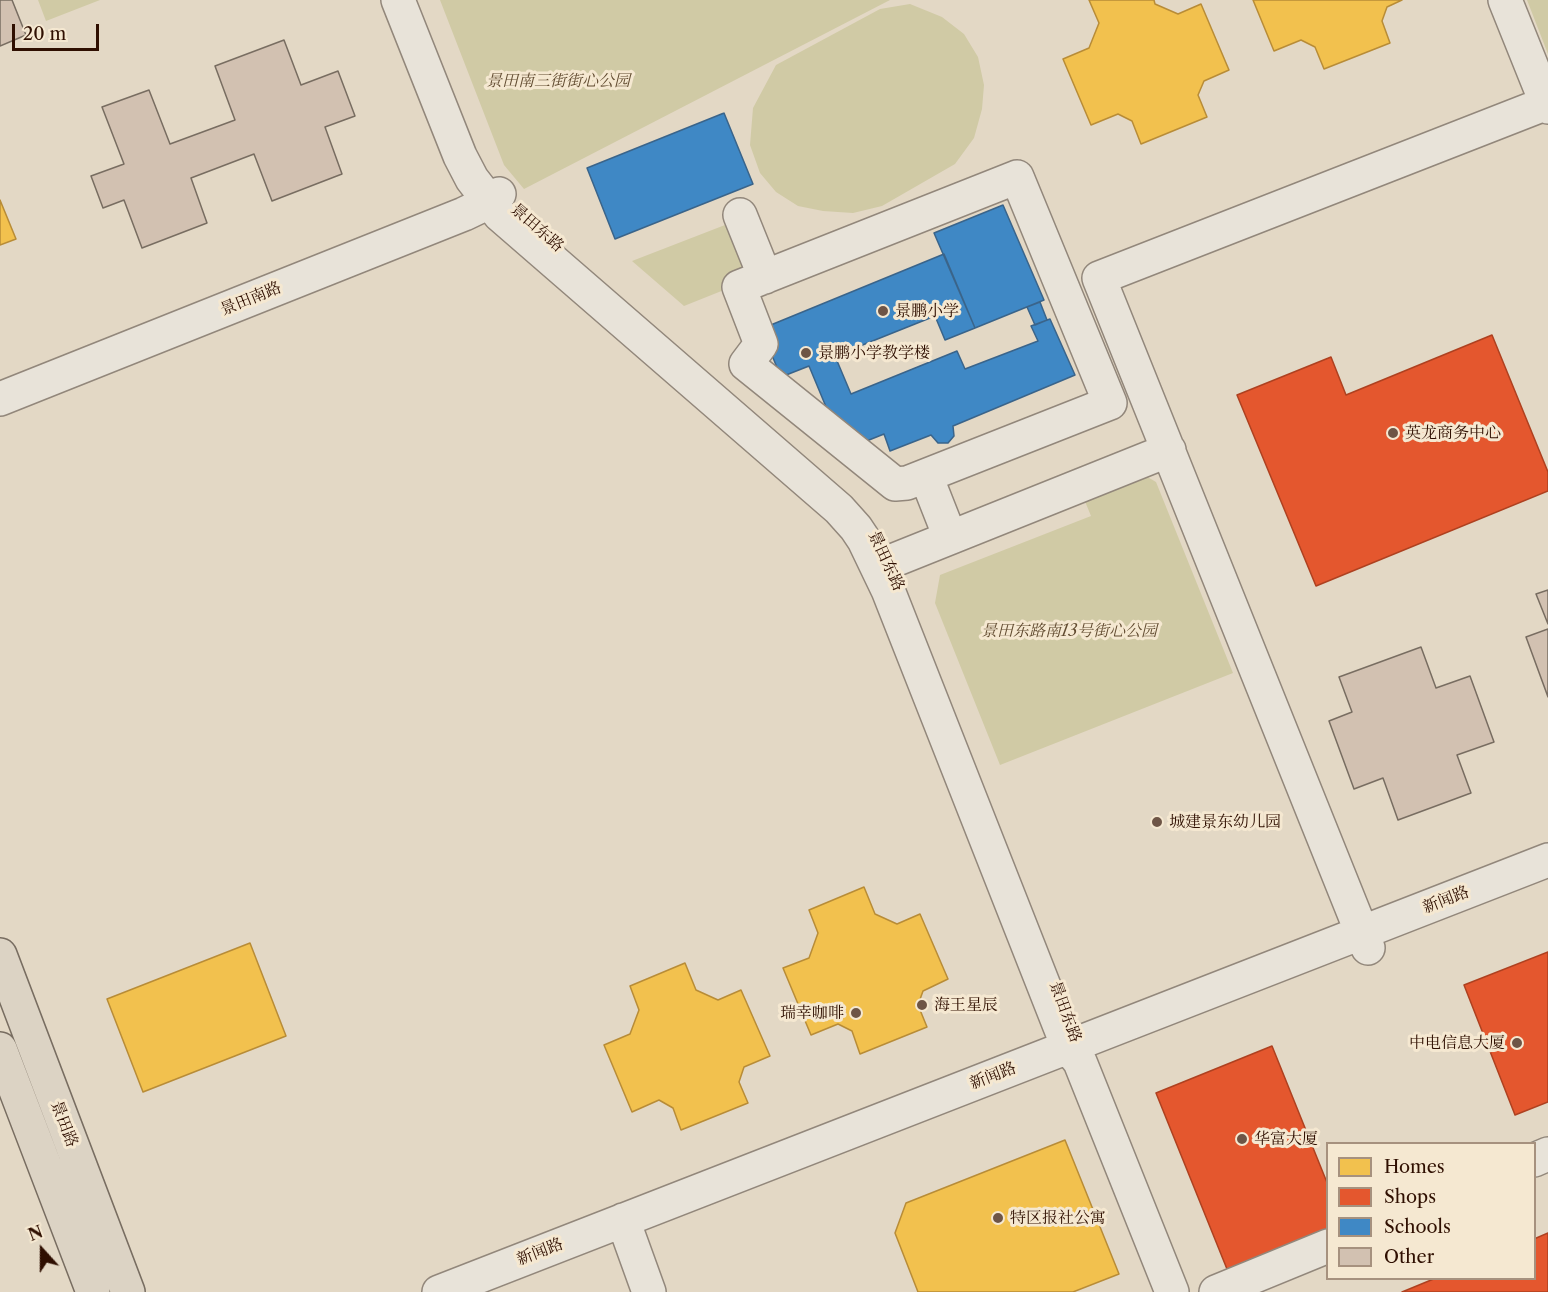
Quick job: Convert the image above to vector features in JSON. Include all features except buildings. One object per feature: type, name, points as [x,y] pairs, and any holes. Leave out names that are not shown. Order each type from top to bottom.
[{"type":"main road","name":"景田路","points":[[0,955],[128,1292]]},
{"type":"main road","name":"景田路","points":[[0,1049],[93,1292]]},
{"type":"street","name":"景田东路","points":[[398,0],[460,156],[472,179],[852,502],[868,523],[1172,1292]]},
{"type":"street","name":"景田东路","points":[[411,0],[471,155],[494,198]]},
{"type":"street","points":[[1365,940],[1099,278],[1547,105],[1505,0]]},
{"type":"street","points":[[1017,177],[1110,403],[926,476],[907,483],[895,484],[746,364],[761,344],[739,287],[765,277],[1017,177]]},
{"type":"street","name":"景田南路","points":[[0,399],[464,214],[494,198]]},
{"type":"street","points":[[740,215],[765,277]]},
{"type":"street","points":[[883,565],[1169,450]]},
{"type":"street","points":[[926,476],[951,537]]},
{"type":"street","name":"新闻路","points":[[1365,940],[1548,860]]},
{"type":"street","name":"新闻路","points":[[438,1292],[626,1229],[1075,1050],[1365,940],[1548,878]]},
{"type":"street","points":[[626,1229],[649,1292]]},
{"type":"street","name":"新闻路","points":[[491,1292],[626,1229]]},
{"type":"street","points":[[1216,1292],[1326,1247]]},
{"type":"green space","points":[[38,0],[100,0],[46,21]]},
{"type":"green space","name":"景田南三街街心公园","points":[[440,0],[890,0],[524,189],[504,165]]},
{"type":"green space","points":[[1527,0],[1548,0],[1548,54]]},
{"type":"green space","points":[[910,4],[942,17],[964,34],[978,57],[984,85],[982,109],[974,138],[955,164],[882,206],[853,213],[823,211],[798,206],[776,192],[760,173],[750,145],[753,108],[776,65],[880,9]]},
{"type":"green space","points":[[725,225],[749,280],[684,306],[632,261]]},
{"type":"green space","name":"景田东路南13号街心公园","points":[[1139,472],[1156,482],[1233,673],[1000,765],[935,603],[940,575],[1091,516],[1082,494]]},
{"type":"place","name":"景鹏小学","points":[[883,311]]},
{"type":"place","name":"景鹏小学教学楼","points":[[806,353]]},
{"type":"place","name":"英龙商务中心","points":[[1393,433]]},
{"type":"place","name":"城建景东幼儿园","points":[[1157,822]]},
{"type":"place","name":"海王星辰","points":[[922,1005]]},
{"type":"place","name":"瑞幸咖啡","points":[[856,1013]]},
{"type":"place","name":"中电信息大厦","points":[[1517,1043]]},
{"type":"place","name":"华富大厦","points":[[1242,1139]]},
{"type":"place","name":"特区报社公寓","points":[[998,1218]]}]
